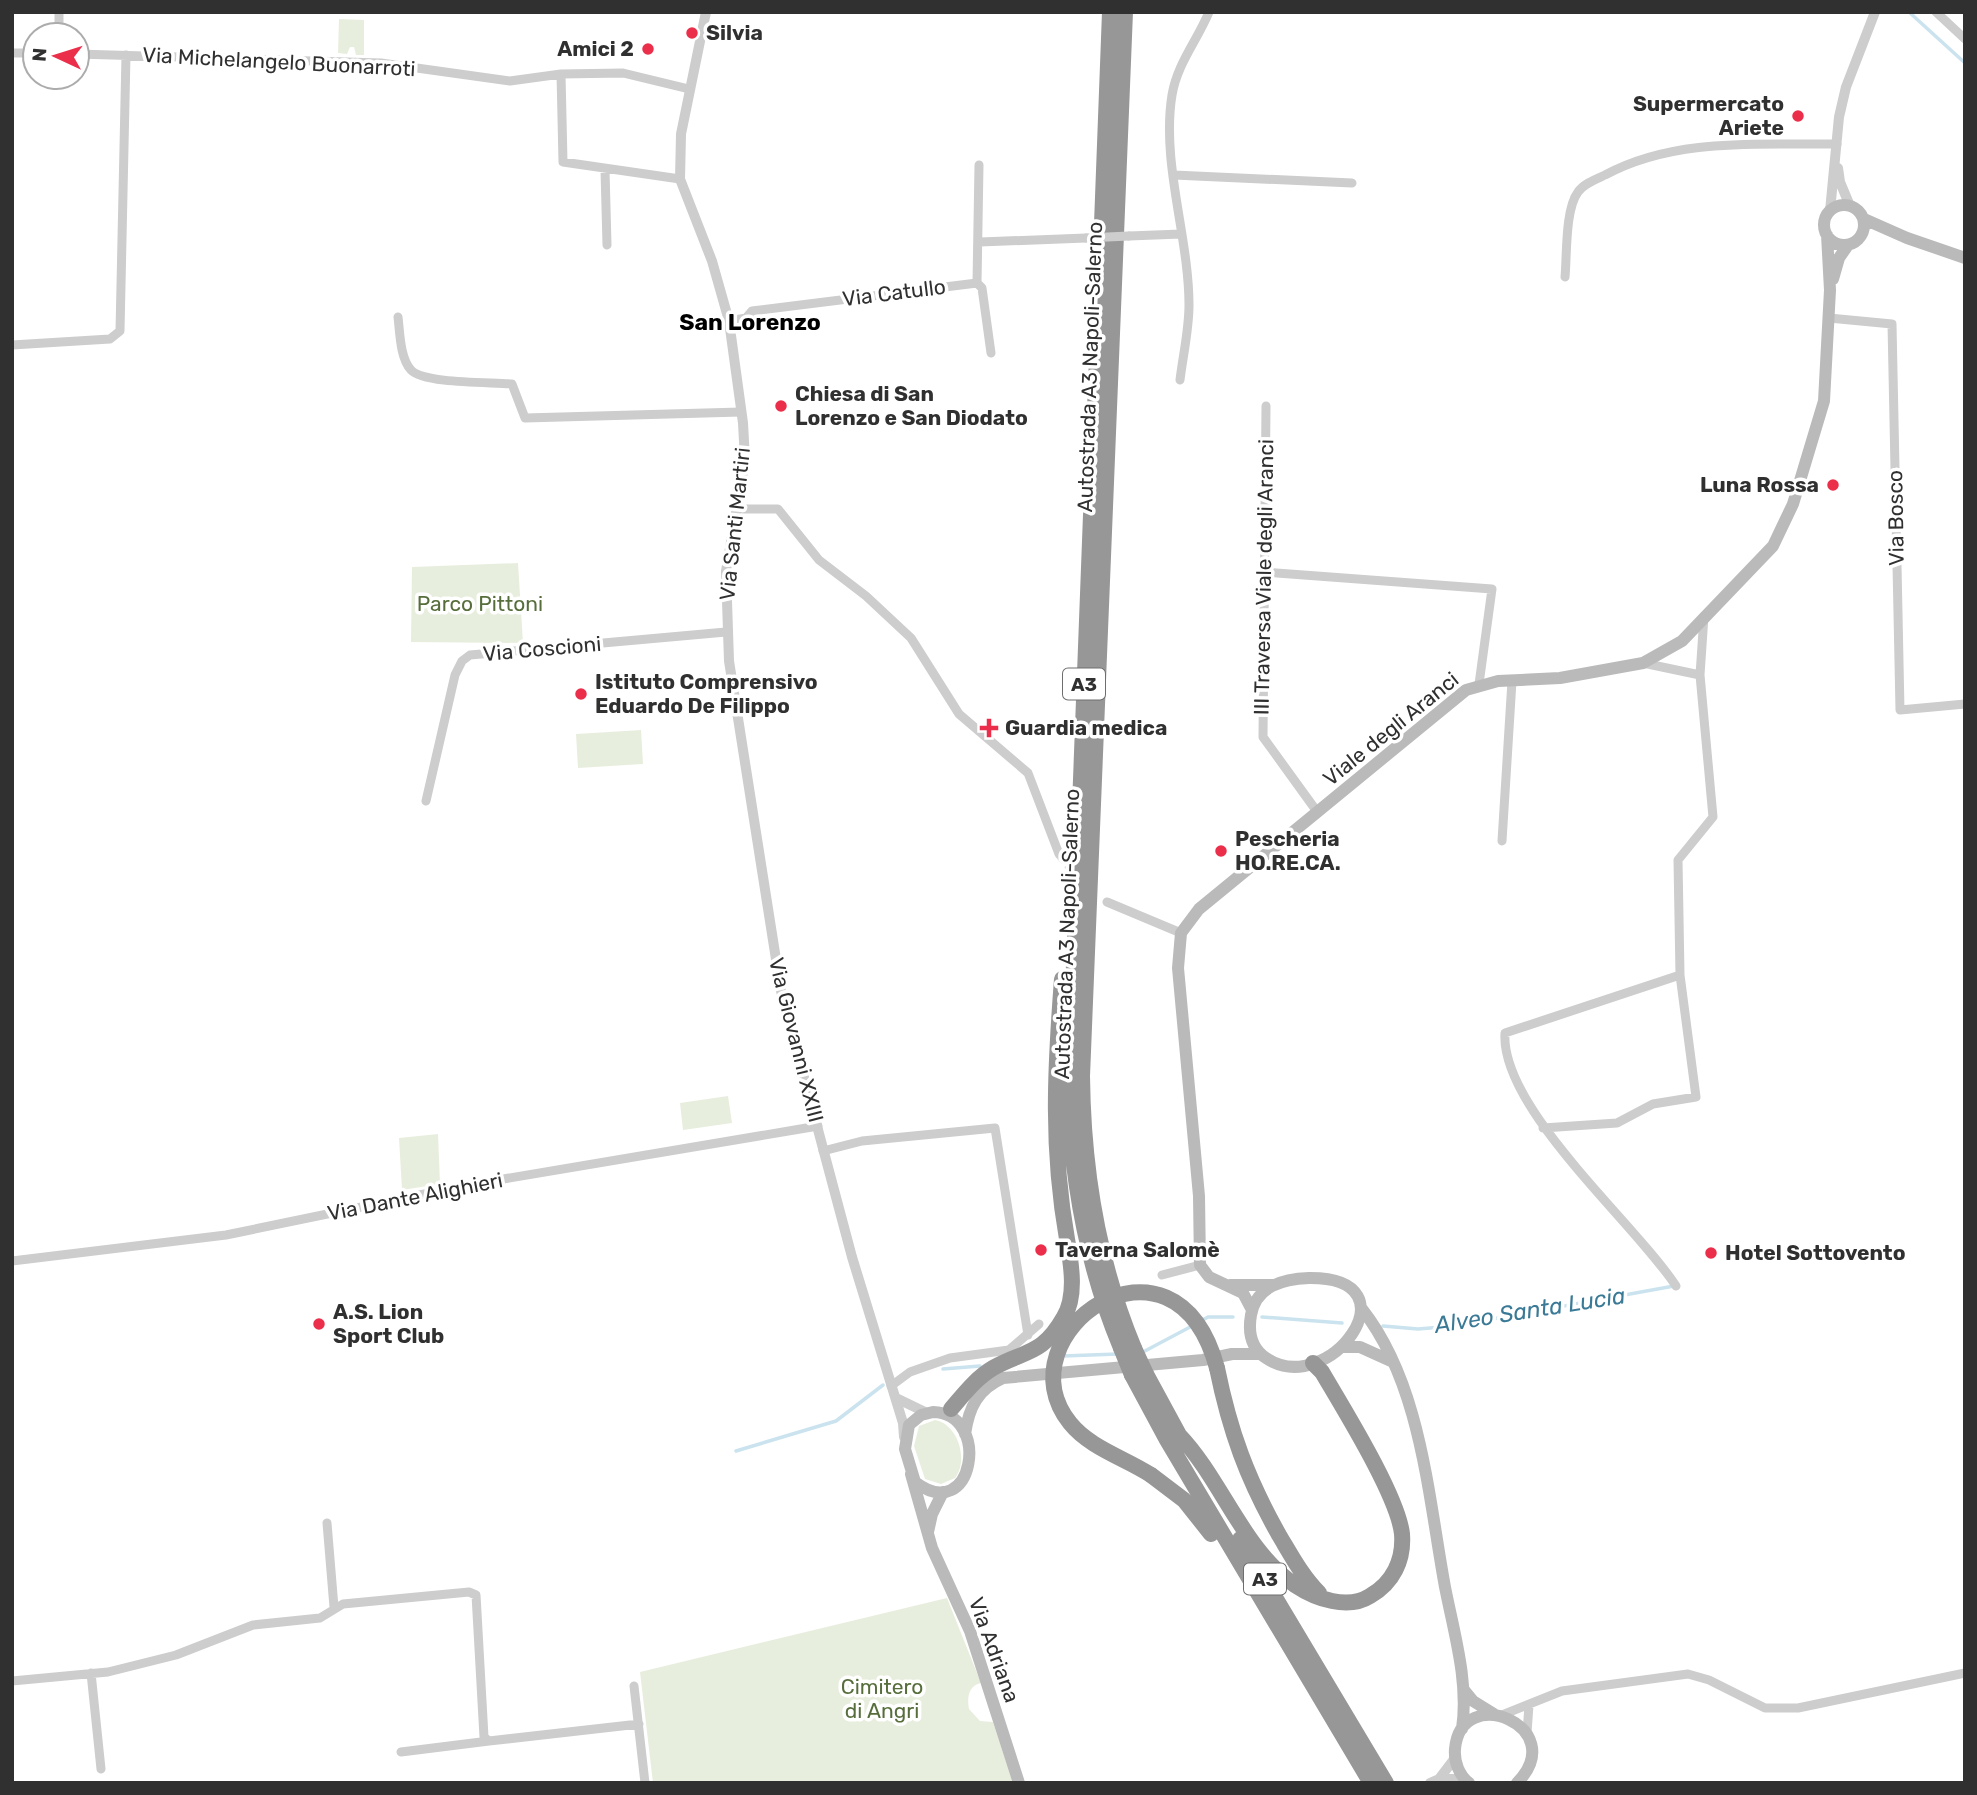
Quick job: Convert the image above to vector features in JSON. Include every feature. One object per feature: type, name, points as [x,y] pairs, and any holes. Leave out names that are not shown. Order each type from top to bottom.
[{"type":"highway","name":"Autostrada A3 Napoli-Salerno","points":[[1110,12],[1077,844],[1069,1076],[1071,1141],[1089,1248],[1100,1291],[1128,1348],[1167,1440],[1371,1783]]},
{"type":"highway","name":"Autostrada A3 Napoli-Salerno","points":[[1125,12],[1082,1087],[1085,1141],[1093,1202],[1128,1348]]},
{"type":"highway","points":[[939,1411],[978,1378],[1042,1345],[1065,1317],[1070,1305],[1071,1270],[1055,1159],[1055,1117],[1062,980],[1077,844]]},
{"type":"highway","points":[[1291,1649],[1257,1611],[1197,1514],[1151,1475],[1093,1443],[1065,1416],[1056,1392],[1059,1352],[1068,1331],[1094,1305],[1109,1297],[1143,1292],[1178,1304],[1200,1326],[1217,1368],[1234,1442],[1252,1484],[1302,1574],[1329,1600]]},
{"type":"highway","points":[[1179,1435],[1276,1569],[1296,1586],[1329,1600],[1365,1600],[1384,1586],[1399,1564],[1402,1531],[1375,1468],[1322,1372],[1313,1363]]},
{"type":"highway","name":"Autostrada A3 Napoli-Salerno","points":[[1139,1374],[1179,1435],[1386,1783]]},
{"type":"main road","points":[[1830,290],[1824,223],[1829,211],[1839,205],[1850,206],[1864,219],[1907,238],[1965,258]]},
{"type":"main road","points":[[1861,236],[1864,219]]},
{"type":"main road","points":[[1830,290],[1839,258],[1848,244],[1861,236],[1881,233],[1907,238]]},
{"type":"main road","points":[[1827,235],[1836,243],[1848,244]]},
{"type":"main road","name":"Viale degli Aranci","points":[[1181,933],[1199,909],[1466,690],[1479,684],[1560,678],[1643,663],[1671,650],[1704,614],[1759,564],[1784,527],[1805,469],[1824,401],[1830,290]]},
{"type":"main road","points":[[1181,933],[1178,968],[1199,1196],[1200,1265],[1209,1277],[1243,1293],[1252,1310]]},
{"type":"main road","points":[[1230,1285],[1273,1284],[1293,1279],[1333,1280],[1351,1290],[1385,1344],[1405,1393],[1421,1457],[1464,1689],[1462,1729],[1455,1748],[1455,1758],[1467,1781]]},
{"type":"main road","points":[[1232,1354],[1249,1331],[1252,1310],[1260,1296],[1273,1284]]},
{"type":"main road","points":[[975,1399],[965,1434],[969,1468],[955,1488],[943,1492],[923,1488],[911,1474],[904,1438],[909,1425],[975,1399],[992,1383],[1017,1375],[1203,1360],[1232,1354],[1261,1354],[1284,1366],[1313,1363],[1341,1347],[1358,1327],[1362,1309]]},
{"type":"main road","points":[[1249,1331],[1261,1354]]},
{"type":"main road","points":[[1341,1347],[1360,1347],[1391,1361]]},
{"type":"main road","points":[[939,1411],[954,1419],[965,1434]]},
{"type":"main road","name":"Via Adriana","points":[[911,1474],[928,1532],[970,1631],[1019,1783]]},
{"type":"main road","points":[[928,1532],[932,1514],[943,1492]]},
{"type":"main road","points":[[1464,1689],[1473,1701],[1512,1718],[1527,1733],[1532,1755],[1530,1766],[1517,1783]]},
{"type":"main road","points":[[1462,1729],[1471,1721],[1498,1714]]},
{"type":"street","name":"Via Santi Martiri","points":[[706,12],[688,89],[681,134],[680,179],[712,261],[729,321],[741,412],[745,460],[726,572],[726,632]]},
{"type":"street","points":[[1180,380],[1189,305],[1174,174],[1172,96],[1179,66],[1201,33],[1209,12]]},
{"type":"street","points":[[1829,211],[1839,117],[1846,87],[1875,12]]},
{"type":"street","points":[[1936,12],[1965,39]]},
{"type":"street","name":"Via Michelangelo Buonarroti","points":[[91,54],[381,63],[510,81],[561,74],[623,73],[688,89]]},
{"type":"street","points":[[12,345],[110,339],[120,331],[127,55]]},
{"type":"street","points":[[561,74],[563,163],[680,179]]},
{"type":"street","points":[[1837,148],[1840,182],[1850,206]]},
{"type":"street","points":[[1565,277],[1571,209],[1578,192],[1617,168],[1639,158],[1675,149],[1837,148]]},
{"type":"street","points":[[979,165],[980,242],[977,283],[982,288],[991,353]]},
{"type":"street","points":[[605,170],[607,246]]},
{"type":"street","points":[[1174,174],[1352,183]]},
{"type":"street","points":[[980,242],[1181,234]]},
{"type":"street","name":"Via Catullo","points":[[729,321],[746,318],[752,311],[977,283]]},
{"type":"street","points":[[398,317],[404,358],[412,371],[425,377],[512,384],[525,418],[741,412]]},
{"type":"street","name":"Via Bosco","points":[[1829,318],[1892,324],[1900,710],[1965,704]]},
{"type":"street","name":"III Traversa Viale degli Aranci","points":[[1266,406],[1263,737],[1318,813]]},
{"type":"street","points":[[737,509],[778,509],[819,560],[866,596],[911,638],[959,714],[1028,774],[1059,855]]},
{"type":"street","points":[[1264,572],[1492,589],[1479,684]]},
{"type":"street","points":[[1543,1128],[1617,1123],[1653,1104],[1696,1097],[1681,975],[1678,860],[1713,817],[1700,675],[1704,614]]},
{"type":"street","name":"Via Coscioni","points":[[426,801],[454,676],[462,661],[470,655],[726,632]]},
{"type":"street","name":"Via Giovanni XXIII","points":[[726,632],[781,991],[823,1151],[896,1398],[904,1438]]},
{"type":"street","points":[[1643,663],[1700,675]]},
{"type":"street","points":[[1502,841],[1512,681]]},
{"type":"street","points":[[1107,902],[1181,933]]},
{"type":"street","points":[[1676,1286],[1543,1128],[1506,1057],[1505,1033],[1681,975]]},
{"type":"street","name":"Via Dante Alighieri","points":[[12,1261],[226,1235],[419,1194],[818,1126]]},
{"type":"street","points":[[823,1151],[862,1141],[995,1128],[1028,1335]]},
{"type":"street","points":[[1162,1276],[1200,1265]]},
{"type":"street","points":[[891,1386],[910,1372],[950,1359],[1009,1350],[1039,1324]]},
{"type":"street","points":[[896,1398],[939,1411]]},
{"type":"street","points":[[327,1523],[334,1607]]},
{"type":"street","points":[[12,1681],[91,1673],[176,1655],[253,1625],[328,1616],[334,1607],[343,1604],[469,1592],[476,1595],[484,1737],[489,1741]]},
{"type":"street","points":[[91,1673],[101,1769]]},
{"type":"street","points":[[1498,1714],[1562,1691],[1688,1674],[1709,1680],[1765,1708],[1798,1707],[1965,1674]]},
{"type":"street","points":[[634,1686],[645,1783]]},
{"type":"street","points":[[1527,1733],[1529,1705]]},
{"type":"street","points":[[401,1752],[639,1724]]},
{"type":"street","points":[[1435,1781],[1455,1758]]},
{"type":"street","points":[[1435,1781],[1467,1781]]},
{"type":"green space","points":[[339,19],[364,20],[364,55],[356,55],[354,47],[350,47],[347,54],[338,53]]},
{"type":"green space","name":"Parco Pittoni","points":[[518,563],[523,643],[411,642],[412,567]]},
{"type":"green space","points":[[641,730],[643,764],[578,768],[576,734]]},
{"type":"green space","points":[[728,1096],[732,1123],[683,1130],[680,1103]]},
{"type":"green space","points":[[438,1134],[440,1184],[402,1190],[399,1138]]},
{"type":"green space","points":[[935,1420],[950,1428],[961,1453],[959,1471],[955,1478],[941,1484],[925,1479],[914,1446],[919,1426]]},
{"type":"green space","name":"Cimitero di Angri","points":[[947,1598],[981,1683],[969,1693],[969,1709],[980,1721],[993,1722],[1013,1783],[653,1783],[640,1672]]},
{"type":"waterway","points":[[1909,12],[1965,63]]},
{"type":"waterway","name":"Alveo Santa Lucia","points":[[1383,1326],[1418,1329],[1454,1326],[1674,1286]]},
{"type":"waterway","name":"Alveo Santa Lucia","points":[[1201,1321],[1208,1317],[1233,1317]]},
{"type":"waterway","name":"Alveo Santa Lucia","points":[[1262,1317],[1342,1323]]},
{"type":"waterway","name":"Alveo Santa Lucia","points":[[1143,1352],[1192,1326]]},
{"type":"waterway","name":"Alveo Santa Lucia","points":[[1063,1356],[1118,1354]]},
{"type":"waterway","name":"Alveo Santa Lucia","points":[[943,1369],[980,1366]]},
{"type":"waterway","name":"Alveo Santa Lucia","points":[[736,1451],[836,1421],[883,1385]]},
{"type":"tunnel","points":[[1059,854],[1077,875]]},
{"type":"place","name":"Silvia","points":[[692,33]]},
{"type":"place","name":"Amici 2","points":[[648,49]]},
{"type":"place","name":"Supermercato Ariete","points":[[1798,116]]},
{"type":"place","name":"Chiesa di San Lorenzo e San Diodato","points":[[781,406]]},
{"type":"place","name":"Luna Rossa","points":[[1833,485]]},
{"type":"place","name":"Istituto Comprensivo Eduardo De Filippo","points":[[581,694]]},
{"type":"place","name":"Guardia medica","points":[[989,728]]},
{"type":"place","name":"Pescheria HO.RE.CA.","points":[[1221,851]]},
{"type":"place","name":"Taverna Salomè","points":[[1041,1250]]},
{"type":"place","name":"Hotel Sottovento","points":[[1711,1253]]},
{"type":"place","name":"A.S. Lion Sport Club","points":[[319,1324]]},
{"type":"district","name":"San Lorenzo","points":[[750,322]]}]
